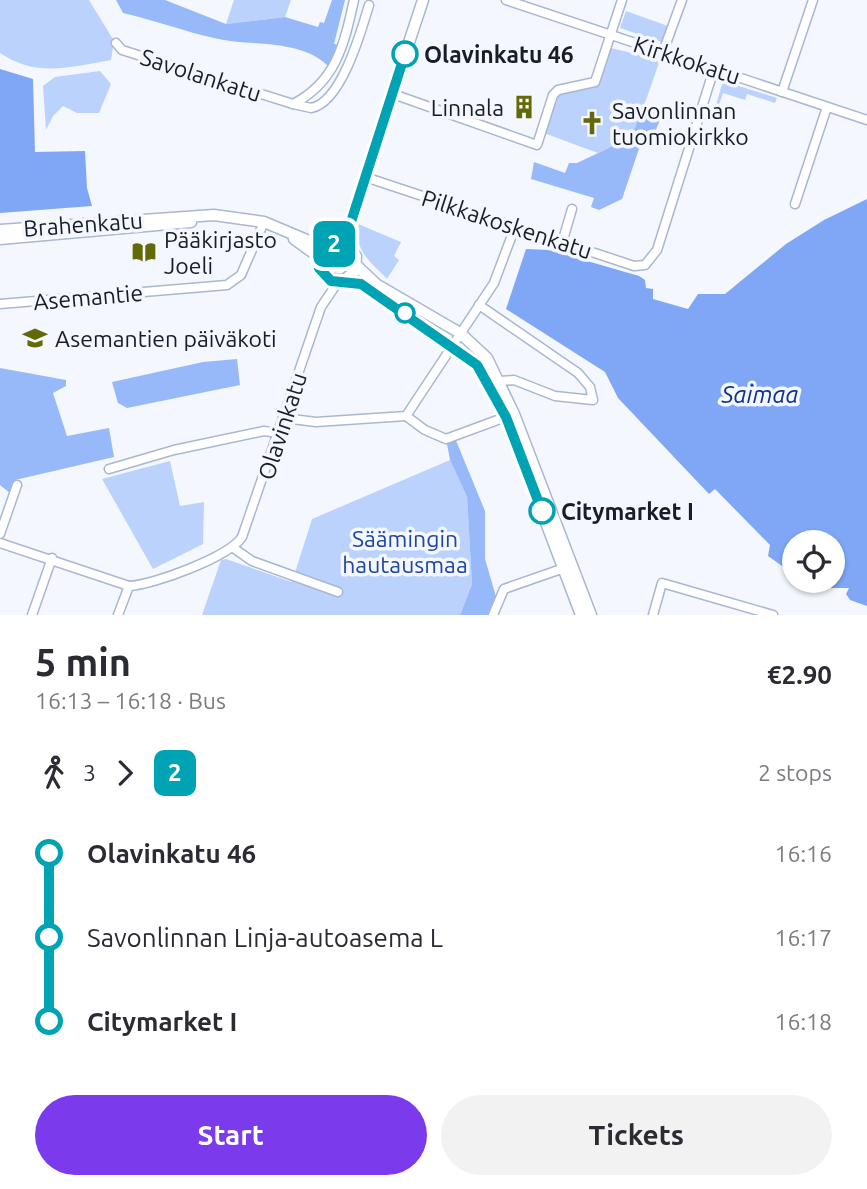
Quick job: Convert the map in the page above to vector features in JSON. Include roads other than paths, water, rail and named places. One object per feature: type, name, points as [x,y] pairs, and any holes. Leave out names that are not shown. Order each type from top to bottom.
[{"type":"main road","points":[[340,282],[352,276],[357,266],[356,256],[349,247],[350,225],[423,0]]},
{"type":"main road","name":"Brahenkatu","points":[[0,230],[214,215],[263,224],[314,243],[334,244]]},
{"type":"main road","name":"Brahenkatu","points":[[0,239],[202,221],[263,224],[293,238],[319,257]]},
{"type":"main road","points":[[350,225],[319,257],[321,273],[340,282],[361,284],[452,345],[494,381]]},
{"type":"main road","points":[[334,244],[349,247]]},
{"type":"main road","points":[[357,266],[376,284],[460,333],[487,358],[568,567],[591,615]]},
{"type":"main road","points":[[568,567],[582,615]]},
{"type":"street","points":[[291,104],[312,94],[325,81],[344,42],[354,0]]},
{"type":"street","name":"Kirkkokatu","points":[[506,0],[867,120]]},
{"type":"street","points":[[393,94],[537,145],[553,95],[558,90],[596,82],[622,0]]},
{"type":"street","points":[[663,52],[682,0]]},
{"type":"street","points":[[782,92],[813,0]]},
{"type":"street","points":[[312,94],[317,107],[328,100],[339,81],[369,5]]},
{"type":"street","name":"Savolankatu","points":[[116,43],[122,50],[291,104],[305,108],[317,107]]},
{"type":"street","name":"Pilkkakoskenkatu","points":[[365,177],[634,266],[649,262],[657,250],[714,69]]},
{"type":"street","points":[[795,204],[827,107]]},
{"type":"street","points":[[562,243],[572,209]]},
{"type":"street","name":"Asemantie","points":[[0,304],[227,285],[241,275],[263,224]]},
{"type":"street","points":[[406,416],[494,283],[515,227]]},
{"type":"street","name":"Olavinkatu","points":[[321,273],[324,300]]},
{"type":"street","name":"Olavinkatu","points":[[232,547],[239,543],[248,526],[324,300],[340,282]]},
{"type":"street","points":[[480,305],[578,373],[590,387],[593,400],[555,396],[522,382],[494,381]]},
{"type":"street","points":[[284,418],[316,422],[406,416],[425,430],[446,439],[510,416]]},
{"type":"street","points":[[109,469],[174,450],[251,433],[279,433]]},
{"type":"street","points":[[0,534],[17,485]]},
{"type":"street","points":[[0,543],[52,558],[129,586],[150,584],[232,547],[252,561],[338,592]]},
{"type":"street","points":[[32,615],[52,558]]},
{"type":"street","points":[[493,615],[504,589],[568,567]]},
{"type":"street","points":[[653,615],[662,583],[773,615]]},
{"type":"street","points":[[118,615],[129,586]]},
{"type":"water","points":[[0,69],[33,79],[35,152],[85,151],[87,188],[92,206],[0,213]]},
{"type":"water","name":"Saimaa","points":[[867,199],[867,606],[850,600],[846,594],[849,588],[845,588],[845,530],[782,530],[782,566],[768,556],[770,545],[715,489],[709,494],[618,398],[605,372],[506,309],[526,249],[549,250],[639,276],[645,280],[646,288],[653,289],[653,299],[688,309],[698,294],[725,294],[786,244],[824,220]]},
{"type":"place","name":"Olavinkatu 46","points":[[405,54]]},
{"type":"place","name":"Linnala","points":[[524,107]]},
{"type":"place","name":"Savonlinnan tuomiokirkko","points":[[592,123]]},
{"type":"place","name":"Pääkirjasto Joeli","points":[[144,252]]},
{"type":"place","name":"Asemantien päiväkoti","points":[[35,338]]},
{"type":"place","name":"Citymarket I","points":[[542,511]]},
{"type":"park label","name":"Säämingin hautausmaa","points":[[405,551]]}]
